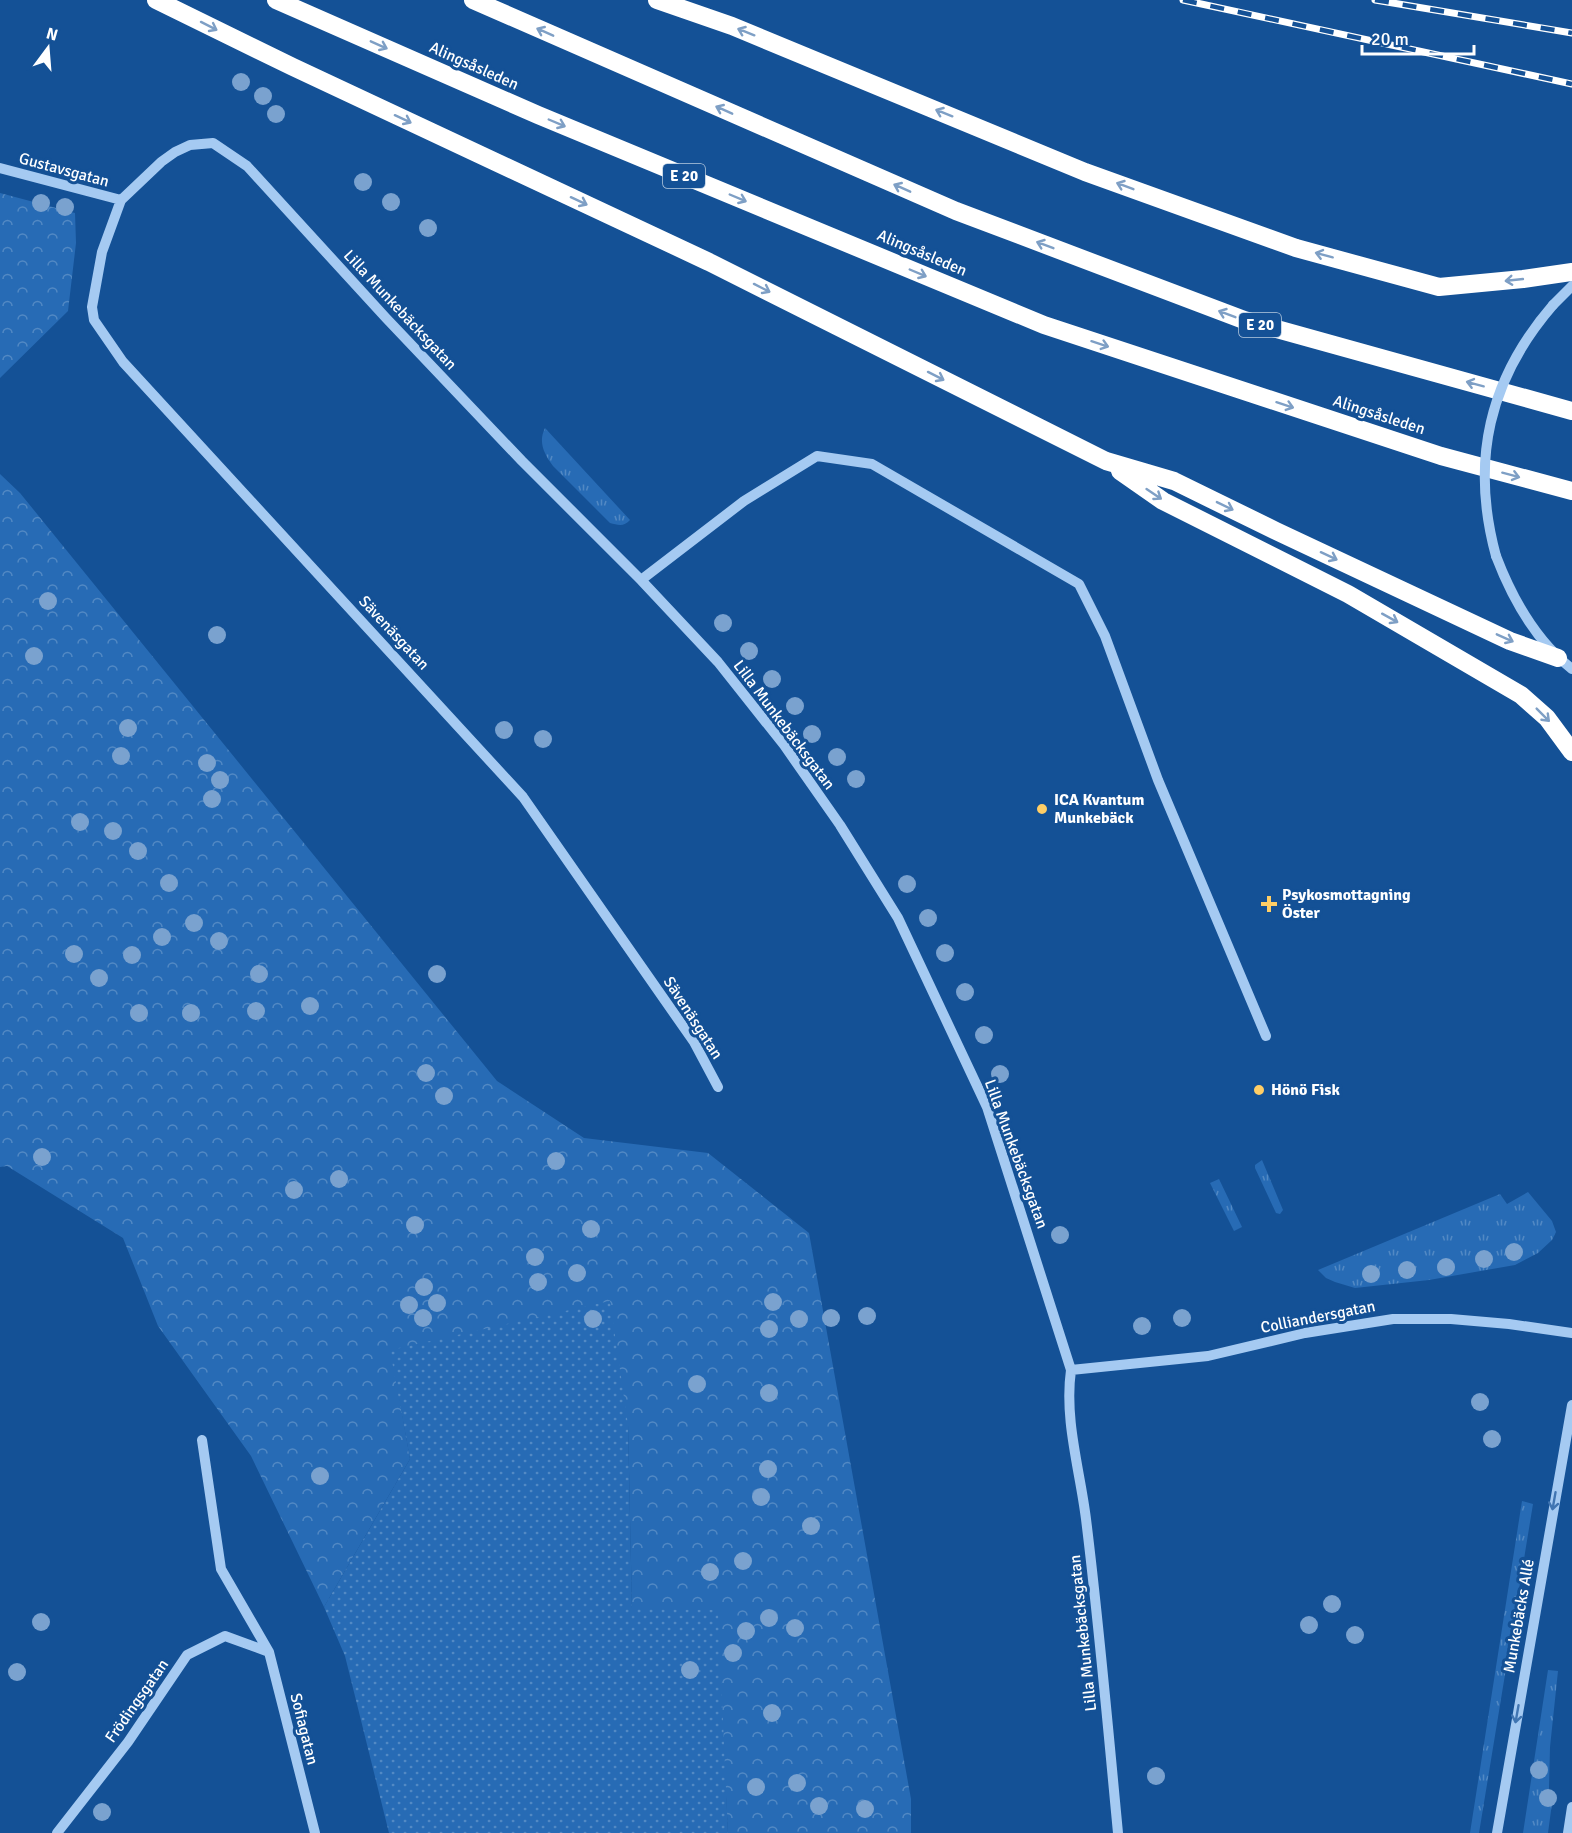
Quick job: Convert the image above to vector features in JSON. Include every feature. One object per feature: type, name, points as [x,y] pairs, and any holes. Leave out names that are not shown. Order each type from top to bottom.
[{"type":"highway","points":[[156,0],[284,63],[710,262],[1106,461],[1163,501],[1348,594],[1521,695],[1547,718],[1572,752]]},
{"type":"highway","name":"Alingsåsleden","points":[[276,0],[549,120],[1044,325],[1441,456],[1572,491]]},
{"type":"highway","name":"E 20","points":[[473,0],[956,211],[1244,320],[1572,411]]},
{"type":"highway","points":[[657,0],[741,30],[1085,172],[1296,248],[1439,287],[1572,272]]},
{"type":"highway","points":[[1106,461],[1174,481],[1568,668]]},
{"type":"street","name":"Lilla Munkebäcksgatan","points":[[121,200],[161,162],[190,145],[213,143],[247,166],[514,453],[718,662],[784,745],[840,825],[898,918],[987,1107],[1071,1370],[1068,1391],[1070,1412],[1087,1529],[1118,1833]]},
{"type":"street","name":"Gustavsgatan","points":[[0,168],[121,200]]},
{"type":"street","name":"Sävenäsgatan","points":[[121,200],[102,252],[92,307],[94,320],[123,362],[523,797],[694,1042],[718,1087]]},
{"type":"street","points":[[1568,668],[1529,622],[1503,573],[1496,556],[1486,508],[1484,475],[1487,435],[1498,395],[1510,365],[1537,323],[1572,286]]},
{"type":"street","points":[[640,580],[744,501],[817,456],[872,464],[1079,584],[1105,636],[1158,780],[1266,1036]]},
{"type":"street","name":"Colliandersgatan","points":[[1071,1370],[1208,1356],[1305,1333],[1393,1318],[1451,1319],[1572,1333]]},
{"type":"street","name":"Munkebäcks Allé","points":[[1497,1833],[1572,1405]]},
{"type":"street","name":"Sofiagatan","points":[[202,1440],[221,1569],[268,1652],[315,1833]]},
{"type":"street","name":"Frödingsgatan","points":[[57,1833],[128,1742],[187,1655],[225,1636],[268,1652]]},
{"type":"street","points":[[1568,1833],[1572,1807]]},
{"type":"green space","points":[[0,193],[75,213],[76,243],[68,311],[0,378]]},
{"type":"green space","points":[[545,428],[630,520],[628,522],[621,525],[610,523],[553,466],[543,448],[542,438]]},
{"type":"green space","points":[[0,474],[20,493],[497,1081],[584,1138],[708,1153],[809,1233],[911,1799],[911,1833],[728,1833],[726,1796],[632,1610],[628,1425],[391,1350],[410,1459],[324,1607],[251,1456],[158,1326],[123,1238],[7,1166],[0,1167]]},
{"type":"green space","points":[[1262,1160],[1283,1210],[1280,1214],[1276,1213],[1255,1168],[1255,1165]]},
{"type":"green space","points":[[1219,1179],[1242,1227],[1234,1231],[1210,1183]]},
{"type":"green space","points":[[1528,1192],[1552,1221],[1556,1232],[1552,1240],[1538,1253],[1515,1265],[1429,1280],[1355,1288],[1326,1278],[1318,1270],[1500,1194],[1507,1204]]},
{"type":"green space","points":[[610,1301],[628,1425],[632,1609],[718,1610],[728,1833],[389,1833],[345,1656],[324,1607],[410,1459],[390,1350]]},
{"type":"green space","points":[[1522,1501],[1533,1504],[1479,1833],[1470,1833]]},
{"type":"green space","points":[[1548,1670],[1558,1671],[1550,1747],[1549,1788],[1552,1803],[1548,1833],[1523,1833]]},
{"type":"railway","points":[[1183,0],[1572,84]]},
{"type":"railway","points":[[1375,0],[1572,33]]},
{"type":"place","name":"ICA Kvantum Munkebäck","points":[[1042,809]]},
{"type":"place","name":"Psykosmottagning Öster","points":[[1269,904]]},
{"type":"place","name":"Hönö Fisk","points":[[1259,1090]]}]
